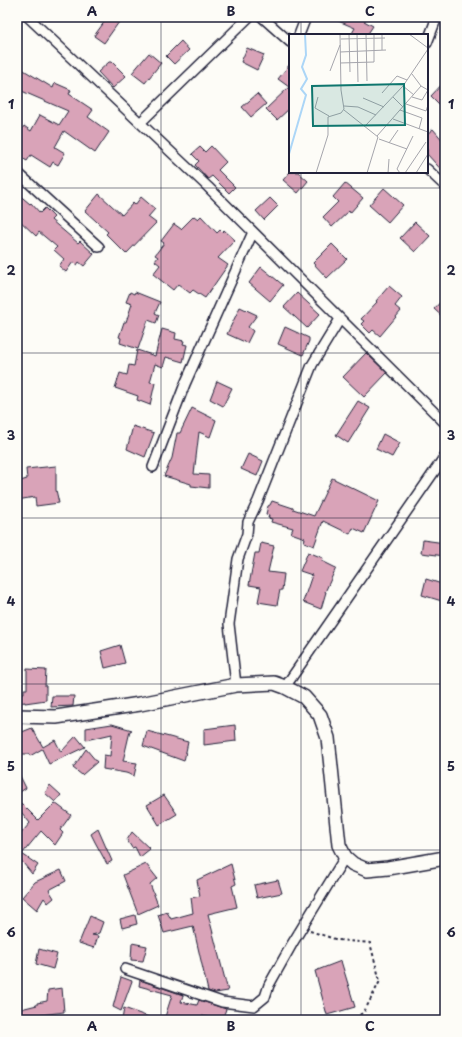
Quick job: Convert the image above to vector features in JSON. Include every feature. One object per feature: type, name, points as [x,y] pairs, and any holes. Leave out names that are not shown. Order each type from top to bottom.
[{"type":"street","points":[[28,17],[208,187],[445,423]]},
{"type":"street","points":[[140,123],[249,17]]},
{"type":"street","points":[[262,17],[289,41]]},
{"type":"street","points":[[299,34],[306,17]]},
{"type":"street","points":[[428,40],[437,17]]},
{"type":"street","points":[[428,170],[445,186]]},
{"type":"street","points":[[17,172],[98,247]]},
{"type":"street","points":[[153,467],[185,384],[253,232]]},
{"type":"street","points":[[236,685],[229,624],[238,559],[247,534],[248,522],[258,501],[312,365],[340,319]]},
{"type":"street","points":[[285,687],[445,456]]},
{"type":"street","points":[[17,716],[56,717],[140,704],[236,685],[274,683],[304,697],[320,715],[328,738],[339,845],[345,857],[353,864],[367,870],[388,868],[445,858]]},
{"type":"street","points":[[125,969],[222,1002],[254,1006],[265,997],[269,984],[301,928],[345,857]]},
{"type":"path","points":[[301,928],[338,940],[370,943],[380,981],[364,1012],[352,1020]]},
{"type":"building","points":[[108,17],[112,17],[119,22],[104,43],[94,36]]},
{"type":"building","points":[[329,17],[366,17],[364,21],[373,26],[368,34],[352,34],[355,28]]},
{"type":"building","points":[[181,41],[189,50],[174,64],[166,56]]},
{"type":"building","points":[[247,48],[264,55],[257,70],[241,62]]},
{"type":"building","points":[[149,53],[161,63],[145,83],[132,73]]},
{"type":"building","points":[[109,62],[112,62],[126,76],[113,88],[98,72]]},
{"type":"building","points":[[289,65],[289,87],[278,79]]},
{"type":"building","points":[[17,66],[53,88],[55,83],[71,90],[69,94],[93,110],[88,117],[109,132],[95,153],[64,131],[55,147],[65,153],[58,165],[53,162],[50,167],[31,155],[27,161],[17,155],[17,137],[24,126],[31,131],[40,115],[59,125],[68,111],[17,89]]},
{"type":"building","points":[[445,81],[445,110],[431,96]]},
{"type":"building","points":[[289,87],[289,109],[277,120],[266,109]]},
{"type":"building","points":[[257,94],[266,104],[251,117],[242,107]]},
{"type":"building","points":[[433,129],[445,143],[445,174],[428,155],[428,133]]},
{"type":"building","points":[[211,146],[226,162],[218,170],[235,187],[229,193],[212,176],[208,179],[195,165],[199,161],[192,154],[200,147],[205,152]]},
{"type":"building","points":[[289,173],[299,173],[308,181],[298,193],[283,180]]},
{"type":"building","points":[[345,183],[363,198],[350,213],[349,211],[332,227],[323,217],[338,202],[333,197]]},
{"type":"building","points":[[384,188],[403,205],[388,222],[369,205]]},
{"type":"building","points":[[17,193],[30,204],[31,203],[40,213],[45,208],[54,217],[51,220],[78,243],[80,241],[94,254],[84,266],[79,262],[77,265],[73,262],[66,272],[59,266],[64,259],[54,250],[57,247],[39,232],[36,236],[17,218]]},
{"type":"building","points":[[99,194],[122,215],[133,203],[135,205],[141,197],[155,209],[148,217],[156,223],[126,254],[106,234],[108,232],[85,211]]},
{"type":"building","points":[[270,198],[278,206],[264,220],[256,211]]},
{"type":"building","points":[[194,216],[198,219],[201,216],[217,233],[220,230],[222,232],[224,230],[235,240],[218,258],[228,265],[205,298],[193,290],[190,293],[178,284],[173,290],[153,274],[160,265],[155,261],[158,257],[155,255],[164,243],[161,241],[174,224],[181,229]]},
{"type":"building","points":[[415,222],[430,236],[415,252],[400,238]]},
{"type":"building","points":[[332,244],[347,259],[327,278],[313,263]]},
{"type":"building","points":[[261,267],[283,285],[270,301],[249,283]]},
{"type":"building","points":[[389,286],[402,297],[395,306],[401,311],[380,336],[373,330],[370,333],[361,324],[364,321],[361,319],[377,302],[376,301]]},
{"type":"building","points":[[130,292],[134,294],[135,292],[160,302],[155,313],[159,315],[156,323],[148,320],[138,349],[120,343],[121,338],[119,337],[132,304],[126,302]]},
{"type":"building","points":[[297,293],[320,314],[307,328],[284,307]]},
{"type":"building","points":[[445,297],[445,319],[434,309]]},
{"type":"building","points":[[240,307],[257,315],[248,327],[253,331],[247,343],[227,334]]},
{"type":"building","points":[[285,327],[309,338],[303,355],[278,344]]},
{"type":"building","points":[[162,329],[176,333],[175,339],[184,341],[183,344],[187,345],[183,362],[166,357],[163,367],[155,364],[150,382],[155,383],[150,405],[137,400],[138,396],[115,388],[120,373],[127,375],[129,365],[134,366],[137,350],[155,356]]},
{"type":"building","points":[[366,353],[387,373],[364,397],[343,377]]},
{"type":"building","points":[[217,381],[232,388],[223,406],[210,399]]},
{"type":"building","points":[[358,401],[370,408],[348,443],[336,435]]},
{"type":"building","points":[[192,408],[216,420],[210,437],[199,432],[194,474],[209,475],[209,488],[191,486],[191,484],[164,476],[172,458],[177,433],[180,433]]},
{"type":"building","points":[[133,426],[154,433],[145,457],[127,449]]},
{"type":"building","points":[[383,434],[400,443],[392,457],[376,449]]},
{"type":"building","points":[[248,454],[263,461],[257,476],[241,469]]},
{"type":"building","points":[[56,466],[56,490],[59,503],[36,506],[35,497],[17,500],[17,482],[27,479],[26,469]]},
{"type":"building","points":[[332,478],[379,501],[364,533],[353,528],[350,534],[323,521],[314,546],[304,542],[305,538],[291,533],[293,528],[271,522],[272,519],[268,518],[269,515],[266,514],[268,506],[272,501],[314,516]]},
{"type":"building","points":[[423,540],[445,543],[445,556],[421,553]]},
{"type":"building","points":[[261,543],[274,546],[268,572],[284,574],[282,590],[280,590],[277,605],[258,602],[261,587],[249,585],[255,553],[259,553]]},
{"type":"building","points":[[308,552],[323,558],[322,561],[336,568],[325,592],[321,609],[303,602],[312,575],[300,571]]},
{"type":"building","points":[[426,579],[445,585],[445,602],[422,595]]},
{"type":"building","points":[[120,645],[125,663],[105,668],[101,651]]},
{"type":"building","points":[[27,669],[46,670],[46,700],[17,703],[17,693],[24,693],[24,689],[27,689]]},
{"type":"building","points":[[52,696],[74,696],[73,706],[51,707]]},
{"type":"building","points":[[112,724],[132,730],[130,731],[123,761],[137,763],[134,776],[103,769],[104,755],[110,756],[112,734],[86,740],[86,728]]},
{"type":"building","points":[[235,725],[236,741],[204,745],[204,729]]},
{"type":"building","points":[[32,728],[43,747],[55,740],[61,752],[76,736],[85,747],[49,764],[42,749],[30,756],[29,754],[17,754],[17,734]]},
{"type":"building","points":[[147,731],[188,742],[184,761],[143,746]]},
{"type":"building","points":[[86,749],[97,762],[82,775],[73,768]]},
{"type":"building","points":[[17,770],[26,788],[17,794]]},
{"type":"building","points":[[50,785],[61,795],[55,802],[45,793]]},
{"type":"building","points":[[164,795],[177,814],[159,825],[147,805]]},
{"type":"building","points":[[55,803],[71,815],[60,830],[63,833],[55,845],[41,831],[22,854],[38,865],[32,874],[19,858],[17,860],[17,838],[30,823],[18,808],[22,804],[38,820]]},
{"type":"building","points":[[98,829],[112,861],[107,864],[91,834]]},
{"type":"building","points":[[132,832],[150,849],[140,857],[135,847],[132,848],[127,840]]},
{"type":"building","points":[[146,864],[157,878],[150,884],[158,905],[138,914],[123,875]]},
{"type":"building","points":[[231,864],[236,884],[232,886],[237,907],[208,914],[228,991],[215,993],[208,991],[193,926],[164,933],[158,915],[167,912],[171,919],[193,913],[191,898],[200,896],[197,880]]},
{"type":"building","points":[[61,870],[66,881],[49,890],[54,898],[48,903],[44,898],[37,910],[22,897],[35,882]]},
{"type":"building","points":[[278,880],[282,893],[257,898],[254,885]]},
{"type":"building","points":[[135,915],[137,924],[122,928],[120,919]]},
{"type":"building","points":[[90,916],[103,922],[99,933],[92,935],[98,936],[94,948],[79,943]]},
{"type":"building","points":[[132,943],[147,946],[143,961],[131,960]]},
{"type":"building","points":[[39,949],[57,954],[53,969],[36,964]]},
{"type":"building","points":[[341,961],[355,1007],[327,1015],[315,971]]},
{"type":"building","points":[[121,977],[132,981],[121,1011],[113,1007]]},
{"type":"building","points":[[140,980],[183,995],[181,1002],[197,1005],[199,1000],[226,1009],[222,1020],[202,1016],[201,1020],[164,1020],[172,995],[139,986]]},
{"type":"building","points":[[62,988],[64,1012],[25,1017],[25,1020],[17,1020],[17,1010],[47,1001],[48,990]]},
{"type":"building","points":[[124,1008],[154,1019],[154,1020],[122,1020]]}]
